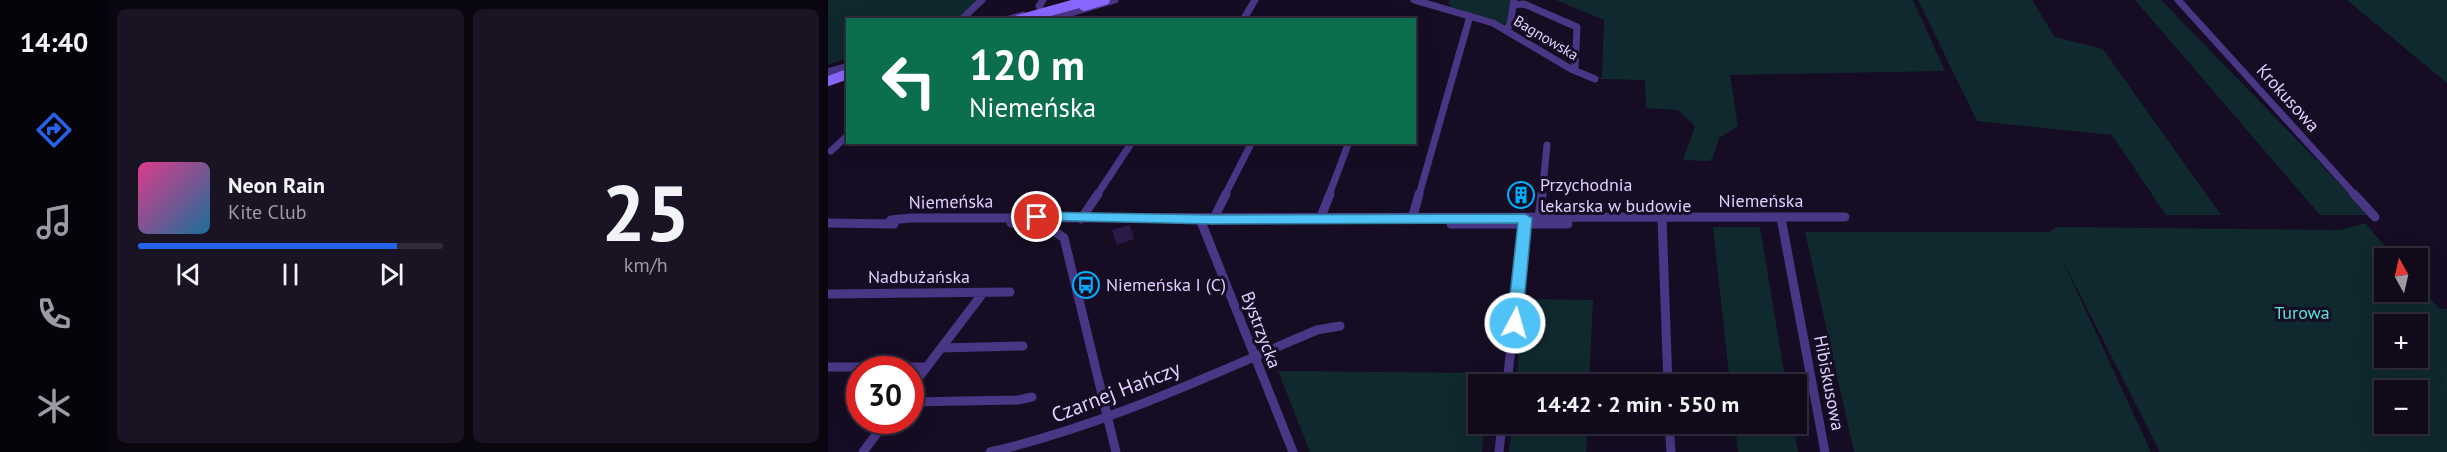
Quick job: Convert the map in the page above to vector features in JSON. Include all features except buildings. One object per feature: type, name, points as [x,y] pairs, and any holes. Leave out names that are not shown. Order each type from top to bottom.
[{"type":"main road","points":[[1025,18],[1090,0]]},
{"type":"main road","points":[[1040,18],[1105,0]]},
{"type":"main road","points":[[828,74],[846,69]]},
{"type":"main road","points":[[828,82],[846,77]]},
{"type":"street","points":[[963,18],[982,0]]},
{"type":"street","points":[[1041,10],[1039,5],[1043,0]]},
{"type":"street","points":[[1013,18],[1079,0]]},
{"type":"street","points":[[1054,18],[1115,0]]},
{"type":"street","points":[[1244,18],[1255,0]]},
{"type":"street","name":"Bagnowska","points":[[1414,0],[1470,16],[1506,30],[1571,69],[1595,79]]},
{"type":"street","name":"Krokusowa","points":[[2178,0],[2375,217]]},
{"type":"street","points":[[1506,30],[1510,26],[1514,3],[1524,4],[1577,27],[1575,67],[1571,69]]},
{"type":"street","points":[[1076,18],[1079,11]]},
{"type":"street","points":[[1412,219],[1470,16]]},
{"type":"street","points":[[831,151],[846,137]]},
{"type":"street","points":[[1081,219],[1131,144]]},
{"type":"street","points":[[1213,220],[1251,144]]},
{"type":"street","points":[[1320,219],[1348,144]]},
{"type":"street","points":[[1539,218],[1547,145]]},
{"type":"street","name":"Niemeńska","points":[[888,224],[891,220],[911,218],[1525,221],[1539,218],[1781,220],[1845,217]]},
{"type":"street","name":"Bystrzycka","points":[[1200,219],[1293,452]]},
{"type":"street","points":[[1450,224],[1662,220],[1668,374]]},
{"type":"street","name":"Hibiskusowa","points":[[1781,220],[1826,452]]},
{"type":"street","points":[[1508,374],[1525,221]]},
{"type":"street","name":"Niemeńska","points":[[830,226],[1023,223],[1042,224],[1058,231],[1066,243],[1116,452]]},
{"type":"street","name":"Nadbużańska","points":[[828,294],[1010,292]]},
{"type":"street","points":[[924,371],[983,293]]},
{"type":"street","name":"Czarnej Hańczy","points":[[990,452],[1043,440],[1108,418],[1317,330],[1340,326]]},
{"type":"street","points":[[941,348],[1023,346]]},
{"type":"street","points":[[828,367],[927,367]]},
{"type":"street","points":[[924,402],[1018,400],[1032,397]]},
{"type":"street","points":[[863,452],[876,434]]},
{"type":"street","points":[[1499,452],[1501,434]]},
{"type":"street","points":[[1670,434],[1671,452]]},
{"type":"green space","points":[[828,0],[979,0],[959,18],[846,18],[846,58],[828,65]]},
{"type":"green space","points":[[1450,0],[1511,0],[1506,28],[1495,22],[1452,8],[1448,3]]},
{"type":"green space","points":[[1556,0],[1913,0],[1945,71],[1730,75],[1738,126],[1719,138],[1713,157],[1709,161],[1683,160],[1695,126],[1678,110],[1646,108],[1645,80],[1599,79],[1602,77],[1604,20]]},
{"type":"green space","points":[[1918,0],[2032,0],[2055,37],[2103,49],[2221,215],[2166,215],[2112,135],[1977,121]]},
{"type":"green space","points":[[2135,0],[2161,0],[2370,215],[2320,215]]},
{"type":"green space","points":[[2347,0],[2447,0],[2447,83]]},
{"type":"green space","name":"Turowa","points":[[2365,223],[2386,248],[2374,248],[2374,302],[2428,302],[2428,295],[2440,309],[2447,309],[2447,452],[2160,452],[2061,257],[2151,452],[1854,452],[1805,232],[2049,232],[2058,227],[2340,230]]},
{"type":"green space","points":[[1713,227],[1760,227],[1784,374],[1729,374]]},
{"type":"green space","points":[[1524,299],[1593,300],[1589,374],[1517,374]]},
{"type":"green space","points":[[1278,371],[1486,373],[1468,374],[1468,434],[1484,434],[1482,452],[1310,452]]},
{"type":"green space","points":[[1511,434],[1587,434],[1586,452],[1509,452]]},
{"type":"green space","points":[[1736,434],[1795,434],[1798,452],[1738,452]]},
{"type":"place","name":"Przychodnia lekarska w budowie","points":[[1521,195]]},
{"type":"place","name":"Niemeńska I (C)","points":[[1086,285]]},
{"type":"route","points":[[1037,217],[1213,220],[1525,218],[1515,323]]}]
